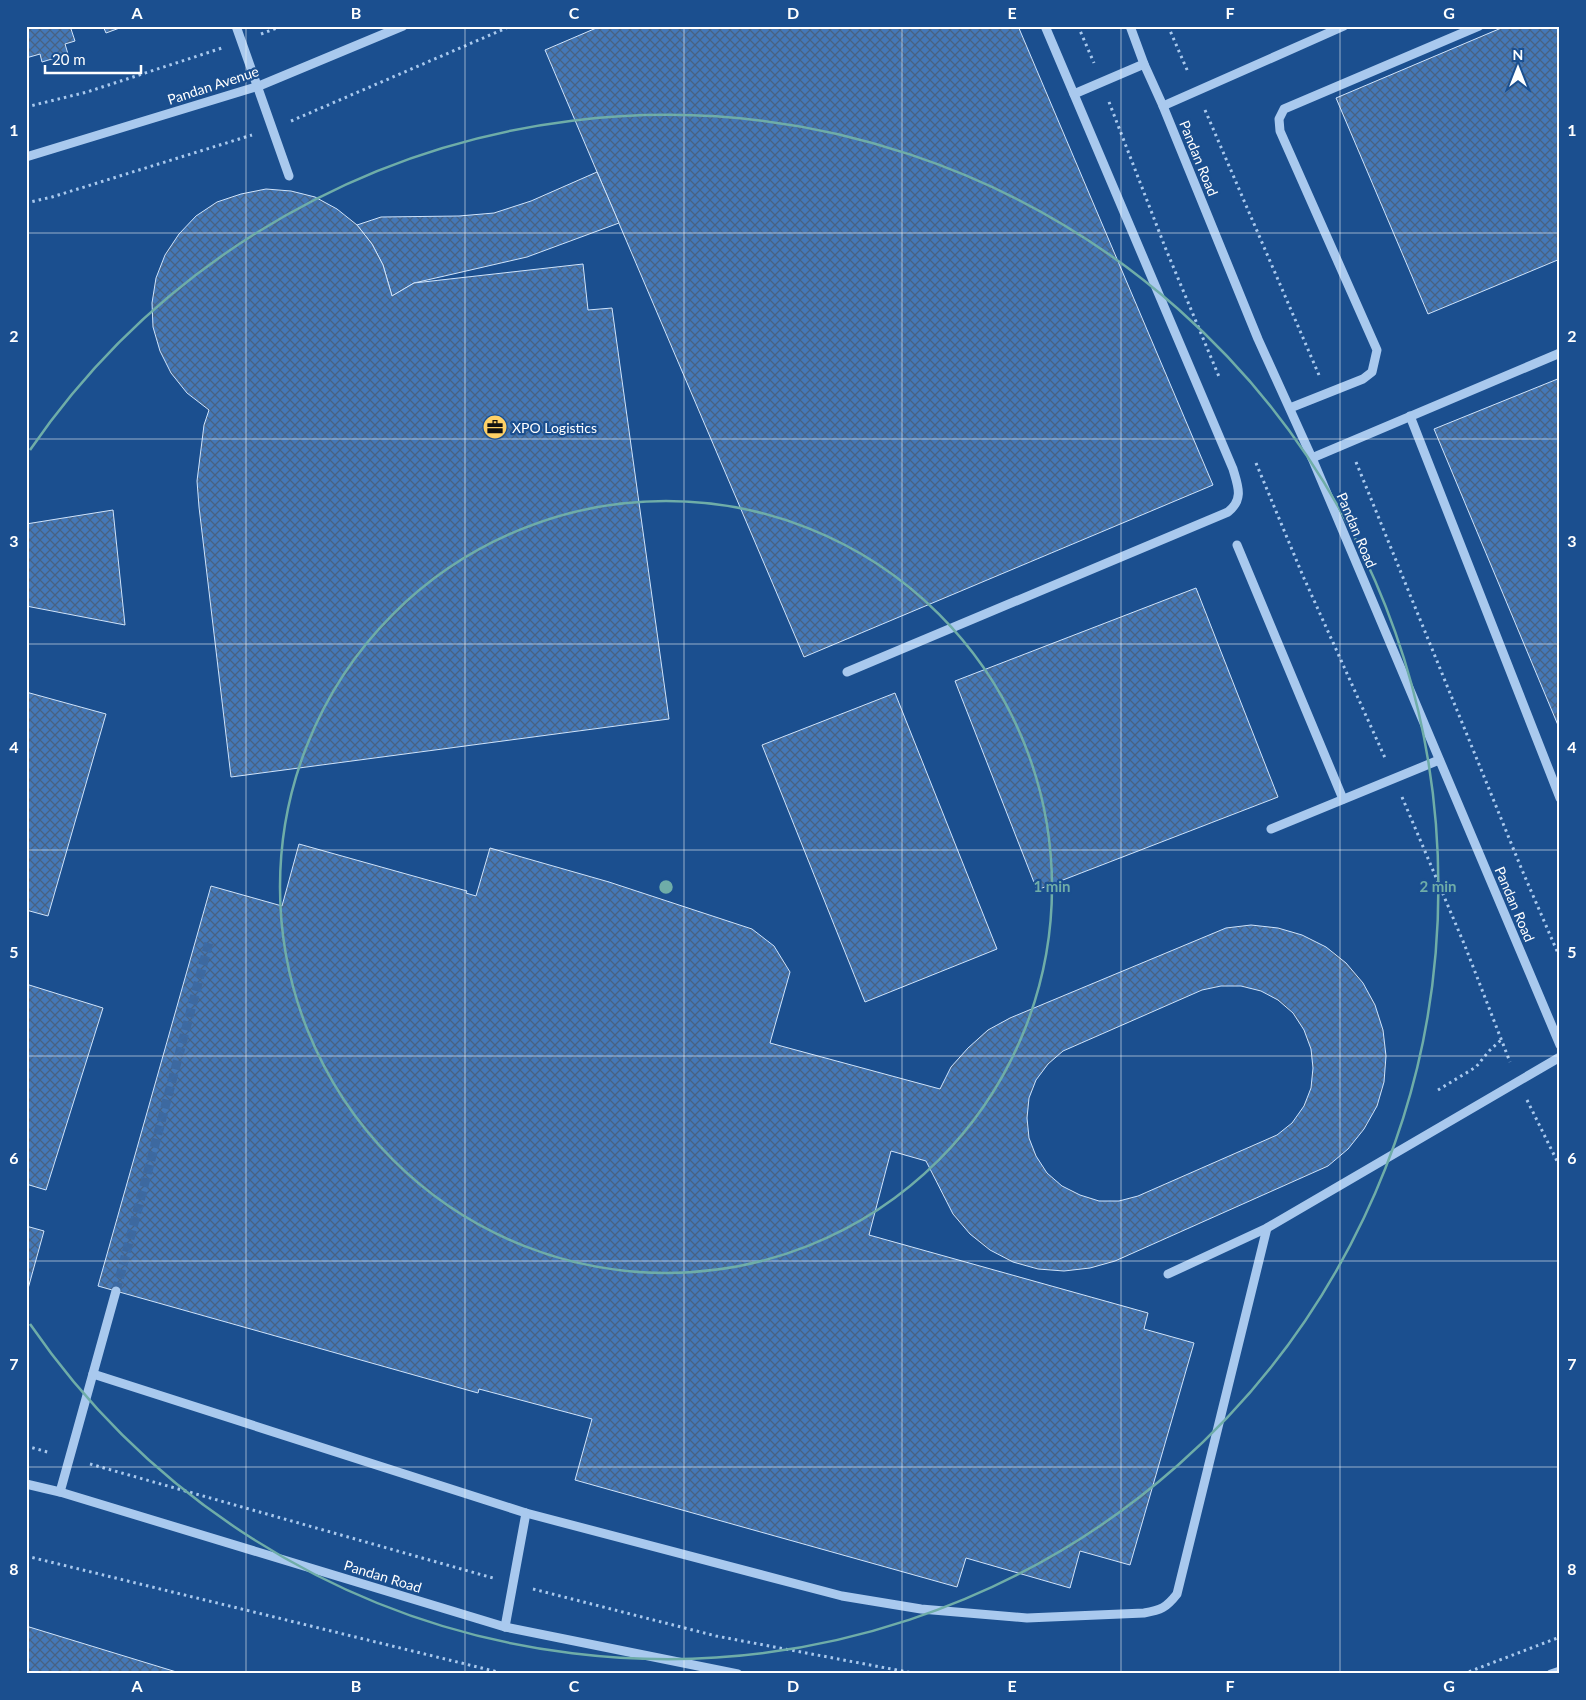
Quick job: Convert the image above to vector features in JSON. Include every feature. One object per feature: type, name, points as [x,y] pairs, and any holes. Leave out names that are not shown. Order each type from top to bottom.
[{"type":"street","points":[[236,26],[289,176]]},
{"type":"street","name":"Pandan Avenue","points":[[26,157],[258,86],[403,26]]},
{"type":"street","points":[[847,672],[1228,512],[1235,507],[1239,497],[1239,486],[1233,469],[1045,26]]},
{"type":"street","name":"Pandan Road","points":[[1130,26],[1240,296],[1312,458],[1560,1045]]},
{"type":"street","points":[[1163,106],[1344,26]]},
{"type":"street","points":[[1290,408],[1363,379],[1372,372],[1377,350],[1280,131],[1279,119],[1284,109],[1479,26]]},
{"type":"street","points":[[1074,94],[1144,64]]},
{"type":"street","points":[[1312,458],[1560,353]]},
{"type":"street","points":[[1410,416],[1560,798]]},
{"type":"street","points":[[1237,545],[1343,799]]},
{"type":"street","points":[[1271,829],[1439,760]]},
{"type":"street","points":[[1168,1274],[1267,1228],[1560,1057]]},
{"type":"street","points":[[93,1374],[526,1513],[842,1596],[921,1608],[1027,1618],[1144,1613],[1159,1610],[1168,1605],[1177,1594],[1267,1228]]},
{"type":"street","points":[[60,1492],[116,1291]]},
{"type":"street","name":"Pandan Road","points":[[26,1484],[60,1492],[505,1627],[738,1674]]},
{"type":"street","points":[[505,1627],[526,1513]]},
{"type":"street","points":[[1551,1674],[1560,1670]]},
{"type":"path","points":[[26,107],[87,92],[282,26]]},
{"type":"path","points":[[1078,26],[1222,384]]},
{"type":"path","points":[[1168,26],[1327,394]]},
{"type":"path","points":[[1348,443],[1518,861],[1560,958]]},
{"type":"path","points":[[1253,457],[1303,576],[1394,778],[1461,937],[1518,1082],[1560,1167]]},
{"type":"path","points":[[1438,1090],[1476,1067],[1495,1044],[1501,1040]]},
{"type":"path","points":[[26,1556],[506,1674]]},
{"type":"path","points":[[1463,1674],[1560,1637]]},
{"type":"building","points":[[26,26],[70,26],[75,41],[65,44],[68,54],[42,62],[40,54],[26,58]]},
{"type":"building","points":[[103,26],[125,26],[106,33]]},
{"type":"building","points":[[601,26],[1018,26],[1213,485],[804,657],[545,50]]},
{"type":"building","points":[[1506,26],[1560,26],[1560,259],[1428,314],[1336,98]]},
{"type":"building","points":[[597,172],[619,223],[527,257],[414,283],[392,296],[383,265],[372,244],[357,225],[381,217],[459,216],[494,213],[531,201]]},
{"type":"building","points":[[266,189],[291,191],[315,197],[337,209],[357,225],[372,244],[383,265],[392,296],[414,283],[583,264],[588,310],[612,308],[669,719],[231,777],[197,481],[204,425],[209,410],[187,393],[171,373],[160,351],[153,327],[152,303],[156,278],[165,255],[179,234],[196,216],[217,202],[241,194]]},
{"type":"building","points":[[1560,378],[1560,730],[1434,429]]},
{"type":"building","points":[[113,510],[125,625],[26,606],[26,524]]},
{"type":"building","points":[[1196,588],[1278,797],[1037,890],[955,681]]},
{"type":"building","points":[[26,692],[106,714],[48,916],[26,910]]},
{"type":"building","points":[[895,693],[997,949],[865,1002],[762,745]]},
{"type":"building","points":[[299,844],[467,891],[466,893],[476,896],[490,848],[609,882],[752,929],[774,946],[790,972],[770,1043],[940,1089],[951,1067],[968,1048],[988,1030],[1010,1018],[1226,928],[1251,925],[1278,928],[1302,935],[1326,947],[1346,963],[1363,983],[1375,1005],[1383,1030],[1386,1056],[1384,1082],[1377,1106],[1364,1129],[1348,1149],[1328,1166],[1115,1261],[1090,1268],[1064,1271],[1038,1269],[1013,1262],[990,1250],[970,1234],[953,1214],[926,1161],[891,1151],[869,1235],[1148,1313],[1144,1329],[1194,1343],[1130,1565],[1080,1551],[1070,1588],[966,1558],[957,1587],[575,1480],[592,1419],[479,1389],[478,1393],[98,1286],[211,886],[282,906]],"holes":[[[1221,986],[1241,986],[1261,991],[1278,1000],[1293,1013],[1304,1030],[1311,1049],[1313,1068],[1311,1088],[1304,1106],[1292,1123],[1277,1135],[1138,1196],[1119,1201],[1099,1201],[1080,1195],[1062,1186],[1047,1173],[1036,1156],[1029,1138],[1027,1118],[1029,1098],[1036,1080],[1048,1064],[1063,1051],[1202,990]]]},
{"type":"building","points":[[26,984],[103,1008],[46,1190],[26,1184]]},
{"type":"building","points":[[26,1226],[44,1231],[26,1296]]},
{"type":"building","points":[[26,1626],[183,1674],[26,1674]]},
{"type":"tunnel","points":[[116,1291],[209,942]]},
{"type":"place","name":"XPO Logistics","points":[[495,427]]}]
